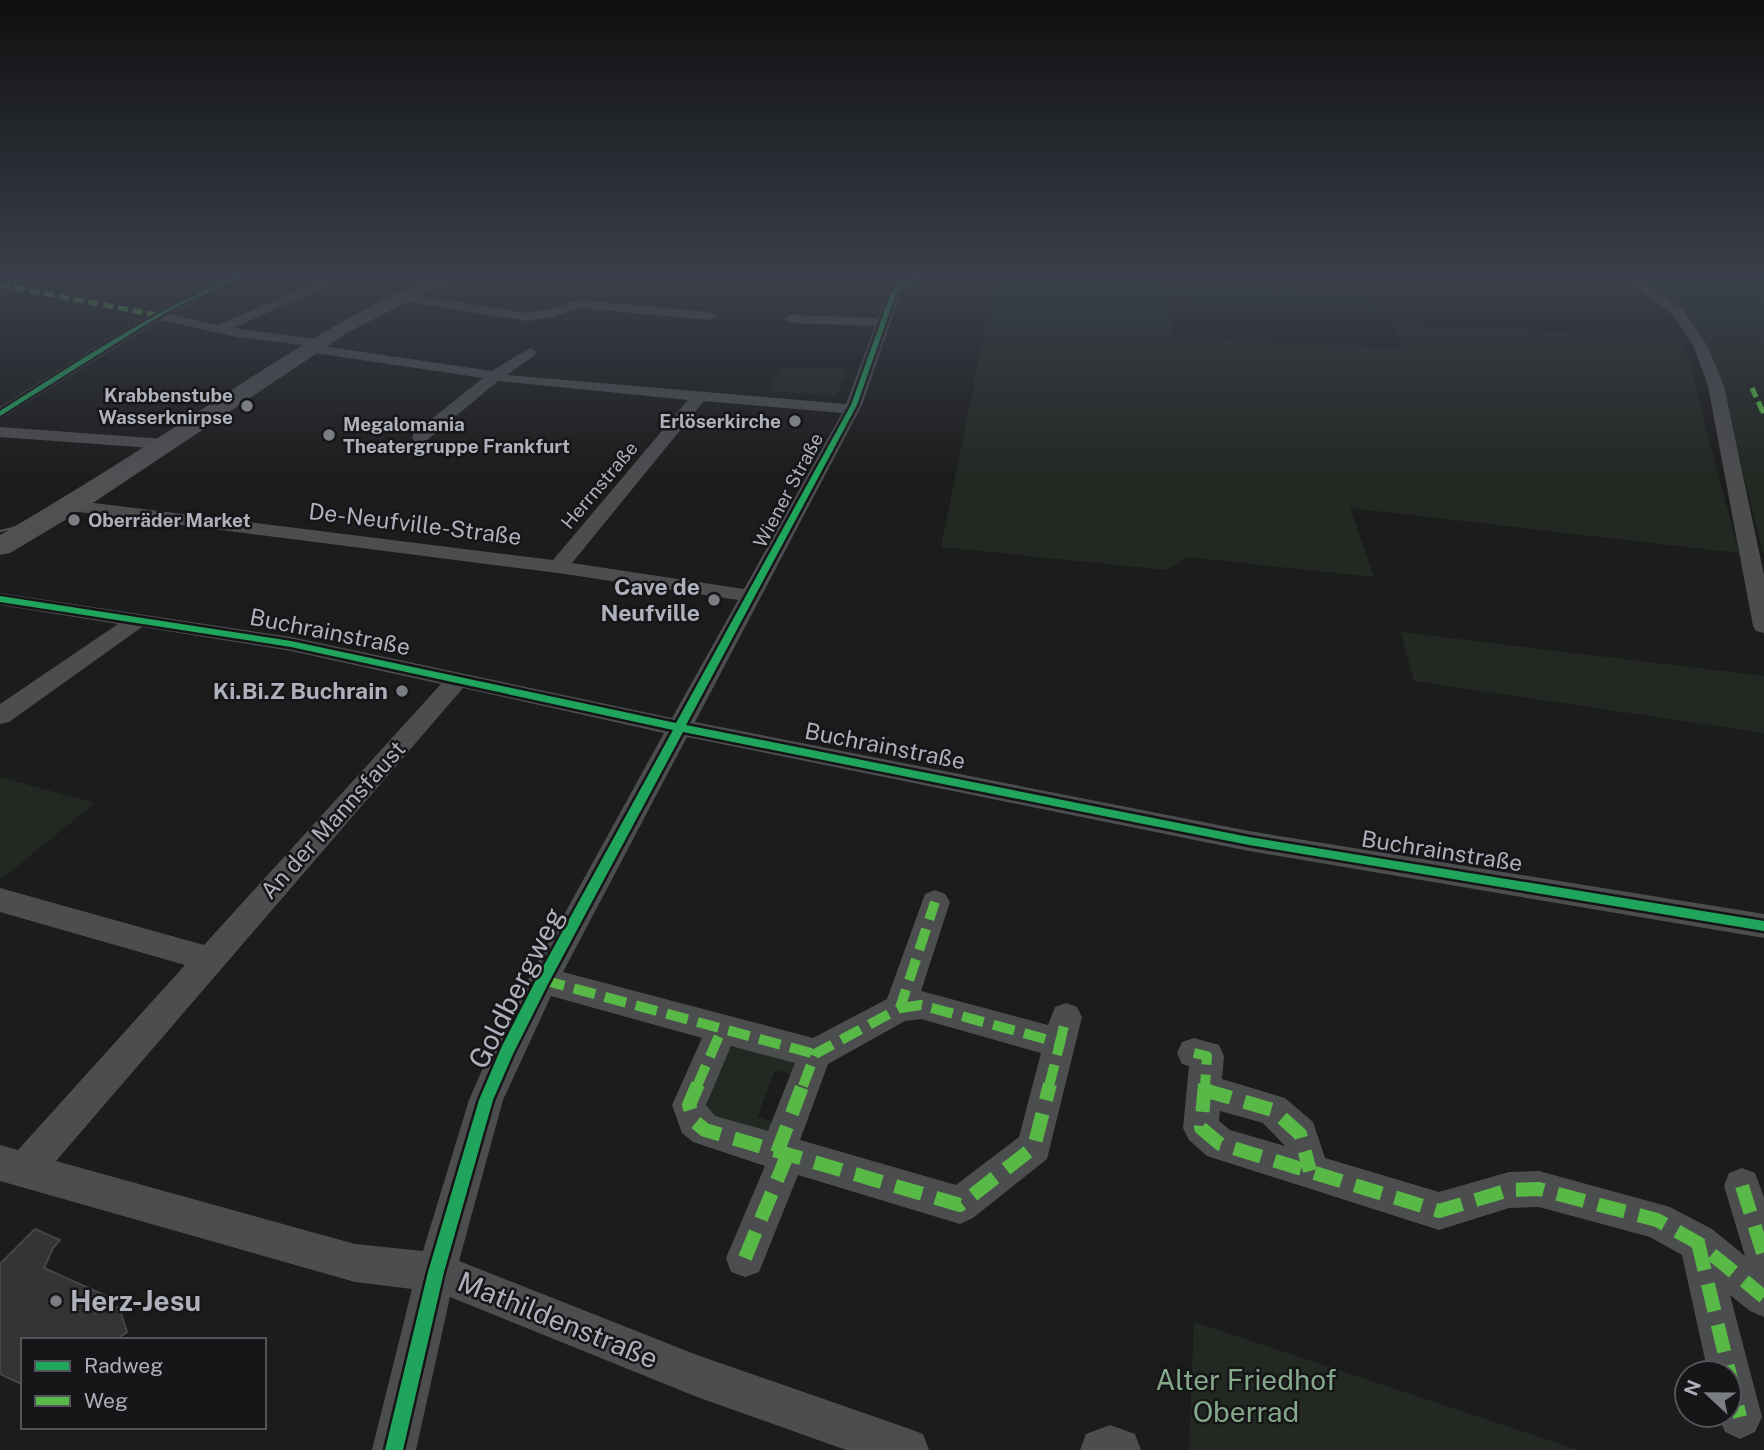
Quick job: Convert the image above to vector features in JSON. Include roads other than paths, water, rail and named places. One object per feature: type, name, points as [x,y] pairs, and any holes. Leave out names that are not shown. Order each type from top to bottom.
[{"type":"main road","points":[[0,547],[63,510],[316,344]]},
{"type":"street","points":[[0,414],[111,344]]},
{"type":"street","points":[[299,344],[510,380],[851,409]]},
{"type":"street","name":"Wiener Straße","points":[[681,727],[851,409],[874,344]]},
{"type":"street","points":[[1699,344],[1716,386],[1764,626]]},
{"type":"street","points":[[420,437],[495,376],[530,352]]},
{"type":"street","name":"Herrnstraße","points":[[558,567],[699,397]]},
{"type":"street","points":[[0,432],[165,444]]},
{"type":"street","name":"De-Neufville-Straße","points":[[63,510],[558,567],[752,596]]},
{"type":"street","name":"Buchrainstraße","points":[[0,599],[291,644],[681,727],[1249,841],[1758,919]]},
{"type":"street","points":[[0,716],[138,620]]},
{"type":"street","name":"An der Mannsfaust","points":[[12,1166],[209,959],[457,680]]},
{"type":"street","name":"Goldbergweg","points":[[394,1450],[436,1272],[486,1100],[543,980],[681,727]]},
{"type":"street","points":[[0,900],[209,959]]},
{"type":"street","points":[[900,1008],[935,902]]},
{"type":"street","points":[[543,980],[815,1054],[900,1008],[921,1005],[1063,1030],[1034,1147],[960,1205],[705,1130],[694,1121],[690,1105],[722,1030]]},
{"type":"street","points":[[1194,1053],[1208,1056],[1201,1128],[1220,1144],[1439,1211],[1509,1190],[1539,1189],[1657,1220],[1698,1243],[1764,1297]]},
{"type":"street","points":[[745,1258],[815,1054]]},
{"type":"street","points":[[1204,1090],[1273,1110],[1300,1134],[1310,1171]]},
{"type":"street","name":"Mathildenstraße","points":[[12,1166],[355,1263],[436,1272],[697,1376],[907,1450]]},
{"type":"street","points":[[1742,1186],[1764,1256]]},
{"type":"street","points":[[1698,1243],[1726,1359]]},
{"type":"street","points":[[1102,1450],[1110,1447],[1119,1450]]},
{"type":"tram line","points":[[0,531],[49,519],[68,510],[321,344]]},
{"type":"place","name":"Krabbenstube Wasserknirpse","points":[[247,406]]},
{"type":"place","name":"Erlöserkirche","points":[[795,421]]},
{"type":"place","name":"Megalomania Theatergruppe Frankfurt","points":[[329,435]]},
{"type":"place","name":"Oberräder Market","points":[[74,520]]},
{"type":"place","name":"Cave de Neufville","points":[[714,600]]},
{"type":"place","name":"Ki.Bi.Z Buchrain","points":[[402,691]]},
{"type":"place","name":"Herz-Jesu","points":[[56,1301]]},
{"type":"park label","name":"Alter Friedhof Oberrad","points":[[1246,1396]]}]
